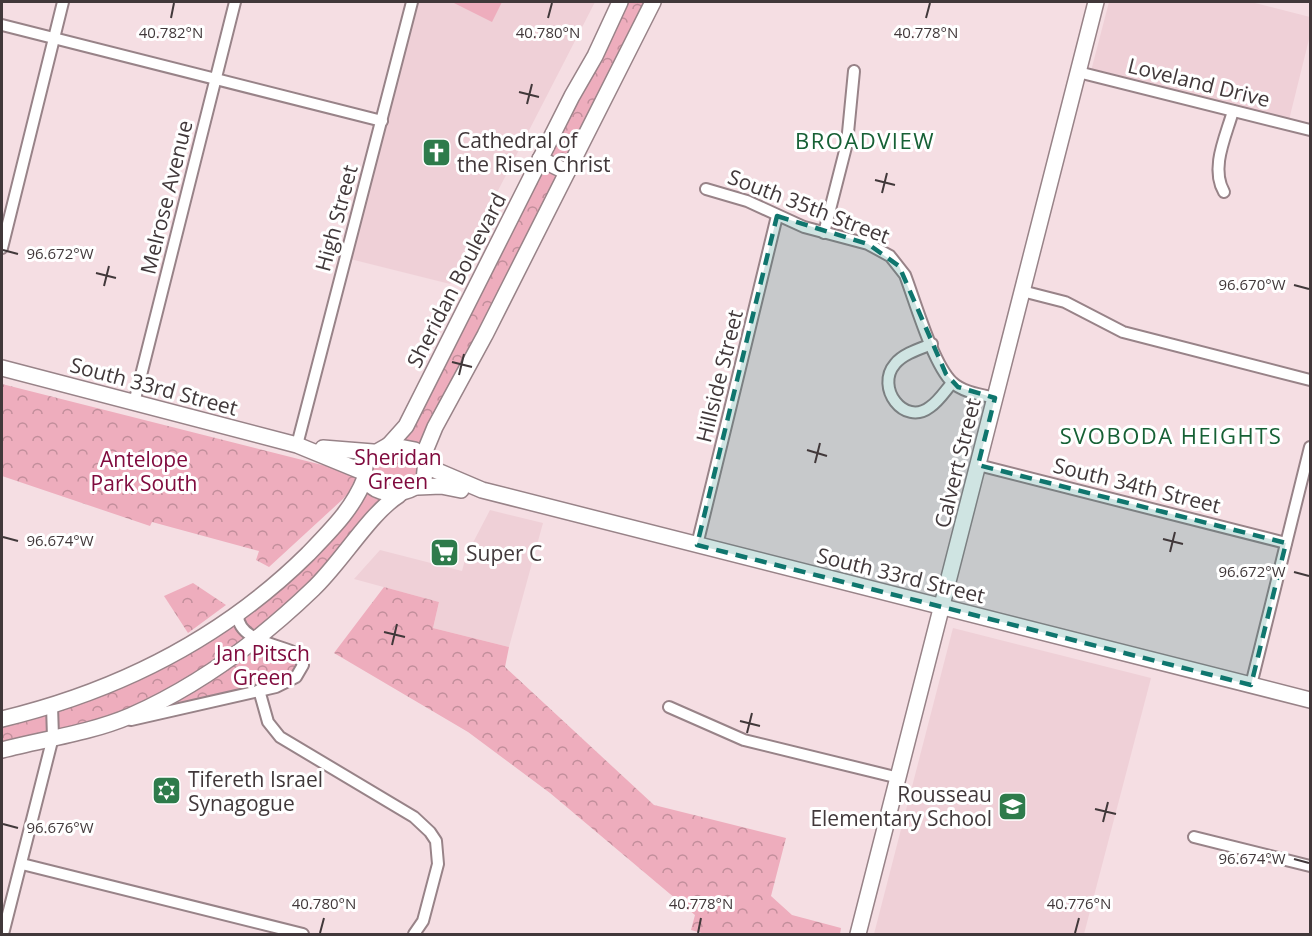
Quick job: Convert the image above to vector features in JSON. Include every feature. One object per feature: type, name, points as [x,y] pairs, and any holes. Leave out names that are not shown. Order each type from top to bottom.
[{"type":"main road","name":"Sheridan Boulevard","points":[[389,445],[406,426],[540,159],[595,56],[620,2]]},
{"type":"main road","points":[[2,750],[98,727],[130,716],[258,639],[335,568],[386,503],[418,487],[424,480],[425,461],[435,427],[485,335],[653,2]]},
{"type":"main road","name":"Calvert Street","points":[[858,934],[1096,2]]},
{"type":"main road","points":[[540,159],[567,172]]},
{"type":"main road","name":"South 33rd Street","points":[[2,368],[297,445],[352,452],[373,452]]},
{"type":"main road","name":"South 33rd Street","points":[[297,445],[364,475]]},
{"type":"main road","points":[[2,719],[52,706],[120,682],[158,664],[243,612],[301,560],[353,505],[368,457],[373,452],[389,445],[407,447],[425,461]]},
{"type":"main road","name":"South 33rd Street","points":[[425,461],[482,490]]},
{"type":"main road","points":[[364,475],[382,492],[399,495]]},
{"type":"main road","name":"South 33rd Street","points":[[418,487],[482,490],[1311,700]]},
{"type":"street","points":[[2,248],[63,2]]},
{"type":"street","name":"Melrose Avenue","points":[[134,403],[236,2]]},
{"type":"street","name":"High Street","points":[[297,445],[412,2]]},
{"type":"street","points":[[2,25],[382,121]]},
{"type":"street","points":[[824,233],[847,142],[854,71]]},
{"type":"street","name":"Loveland Drive","points":[[1078,72],[1311,130]]},
{"type":"street","points":[[1224,192],[1218,182],[1218,169],[1233,111]]},
{"type":"street","name":"South 35th Street","points":[[706,189],[747,201],[777,216],[824,233],[868,244],[895,261],[905,275],[932,344],[952,383]]},
{"type":"street","name":"Hillside Street","points":[[697,545],[777,216]]},
{"type":"street","points":[[1022,291],[1065,302],[1123,332],[1311,380]]},
{"type":"street","points":[[932,344],[903,357],[895,364],[888,379],[891,396],[903,409],[919,412],[929,409],[952,383],[966,390],[995,398]]},
{"type":"street","points":[[1251,685],[1311,447]]},
{"type":"street","name":"South 34th Street","points":[[978,465],[1286,543]]},
{"type":"street","points":[[98,727],[178,711],[259,690],[287,682],[301,672],[303,665],[298,654],[246,635],[241,629],[243,612]]},
{"type":"street","points":[[259,690],[268,722],[280,737],[414,817],[436,841],[438,864],[423,921],[414,934]]},
{"type":"street","points":[[3,934],[53,737],[52,706]]},
{"type":"street","points":[[669,707],[744,740],[899,778]]},
{"type":"street","points":[[1194,837],[1311,866]]},
{"type":"street","points":[[22,864],[303,934]]},
{"type":"highlighted area","points":[[777,216],[868,244],[899,266],[946,374],[958,387],[995,398],[978,465],[1286,543],[1251,685],[697,545]]},
{"type":"shaded area","points":[[412,2],[595,2],[450,284],[346,258]]},
{"type":"shaded area","points":[[1109,2],[1251,2],[1310,17],[1310,35],[1288,124],[1090,75]]},
{"type":"shaded area","points":[[490,510],[543,523],[509,647],[433,628],[439,602],[354,579],[380,550],[462,571],[466,556]]},
{"type":"shaded area","name":"Rousseau Elementary School","points":[[953,628],[1151,678],[1084,934],[874,934]]},
{"type":"green space","points":[[452,2],[502,2],[492,22]]},
{"type":"green space","name":"Sheridan Green","points":[[620,2],[653,2],[409,492],[259,639],[302,659],[296,677],[2,750],[2,719],[197,642],[321,541],[363,472],[389,445]]},
{"type":"green space","name":"Antelope Park South","points":[[2,384],[346,471],[354,474],[356,484],[343,499],[269,567],[256,560],[259,551],[152,522],[150,526],[2,476]]},
{"type":"green space","points":[[193,583],[226,605],[188,633],[164,596]]},
{"type":"green space","points":[[384,587],[439,602],[433,628],[509,647],[505,667],[654,805],[786,838],[771,896],[792,915],[841,928],[840,934],[705,934],[691,930],[695,915],[550,793],[468,732],[334,653]]},
{"type":"place","name":"Cathedral of the Risen Christ","points":[[436,152]]},
{"type":"place","name":"Super C","points":[[445,553]]},
{"type":"place","name":"Tifereth Israel Synagogue","points":[[167,791]]},
{"type":"place","name":"Rousseau Elementary School","points":[[1013,806]]},
{"type":"district","name":"BROADVIEW","points":[[865,140]]},
{"type":"district","name":"SVOBODA HEIGHTS","points":[[1171,435]]},
{"type":"park label","name":"Jan Pitsch Green","points":[[263,665]]}]
